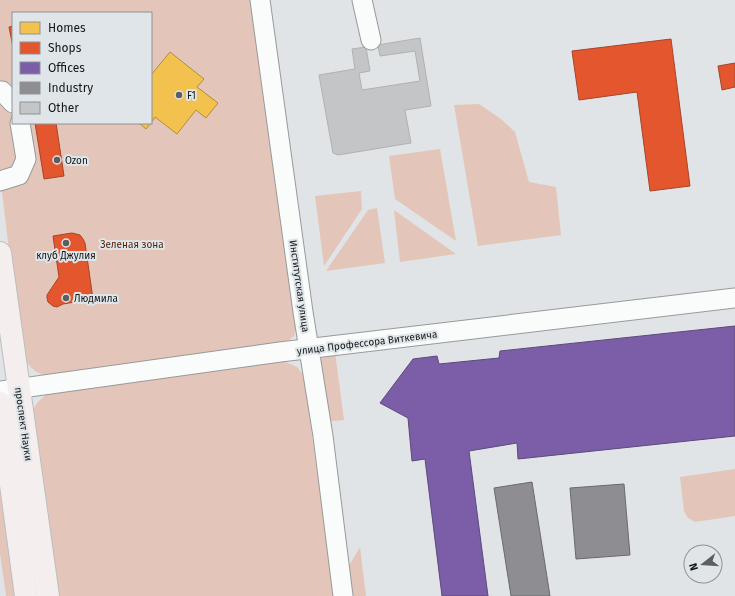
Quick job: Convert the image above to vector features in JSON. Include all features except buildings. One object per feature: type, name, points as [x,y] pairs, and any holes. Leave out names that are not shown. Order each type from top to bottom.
[{"type":"main road","name":"проспект Науки","points":[[0,253],[9,390],[48,596]]},
{"type":"main road","name":"проспект Науки","points":[[0,403],[26,596]]},
{"type":"street","name":"Институтская улица","points":[[260,0],[308,349],[323,436],[344,596]]},
{"type":"street","points":[[362,0],[371,40]]},
{"type":"street","points":[[0,91],[2,91],[12,102]]},
{"type":"street","points":[[0,181],[19,175],[26,160],[20,124]]},
{"type":"street","name":"улица Профессора Виткевича","points":[[9,390],[280,352],[735,298]]},
{"type":"green space","name":"Зеленая зона","points":[[0,0],[253,0],[297,324],[294,336],[284,344],[52,378],[36,372],[27,362],[21,351],[0,175]]},
{"type":"green space","points":[[479,104],[501,119],[515,132],[529,182],[556,187],[561,235],[478,246],[454,105]]},
{"type":"green space","points":[[440,149],[456,241],[395,199],[389,156]]},
{"type":"green space","points":[[361,191],[362,209],[324,266],[315,196]]},
{"type":"green space","points":[[377,208],[385,263],[326,271],[368,210]]},
{"type":"green space","points":[[394,210],[456,254],[400,262]]},
{"type":"green space","points":[[335,352],[344,420],[324,422],[316,366],[324,357]]},
{"type":"green space","points":[[272,360],[286,362],[297,367],[304,376],[334,596],[54,596],[30,416],[40,400],[56,389]]},
{"type":"green space","points":[[735,469],[735,516],[695,522],[688,518],[684,511],[680,477]]},
{"type":"green space","points":[[0,491],[15,596],[6,596],[0,553]]},
{"type":"green space","points":[[360,547],[366,596],[350,596],[347,576],[350,564]]},
{"type":"place","name":"F1","points":[[179,95]]},
{"type":"place","name":"Ozon","points":[[57,160]]},
{"type":"place","name":"клуб Джулия","points":[[66,243]]},
{"type":"place","name":"Людмила","points":[[66,298]]}]
